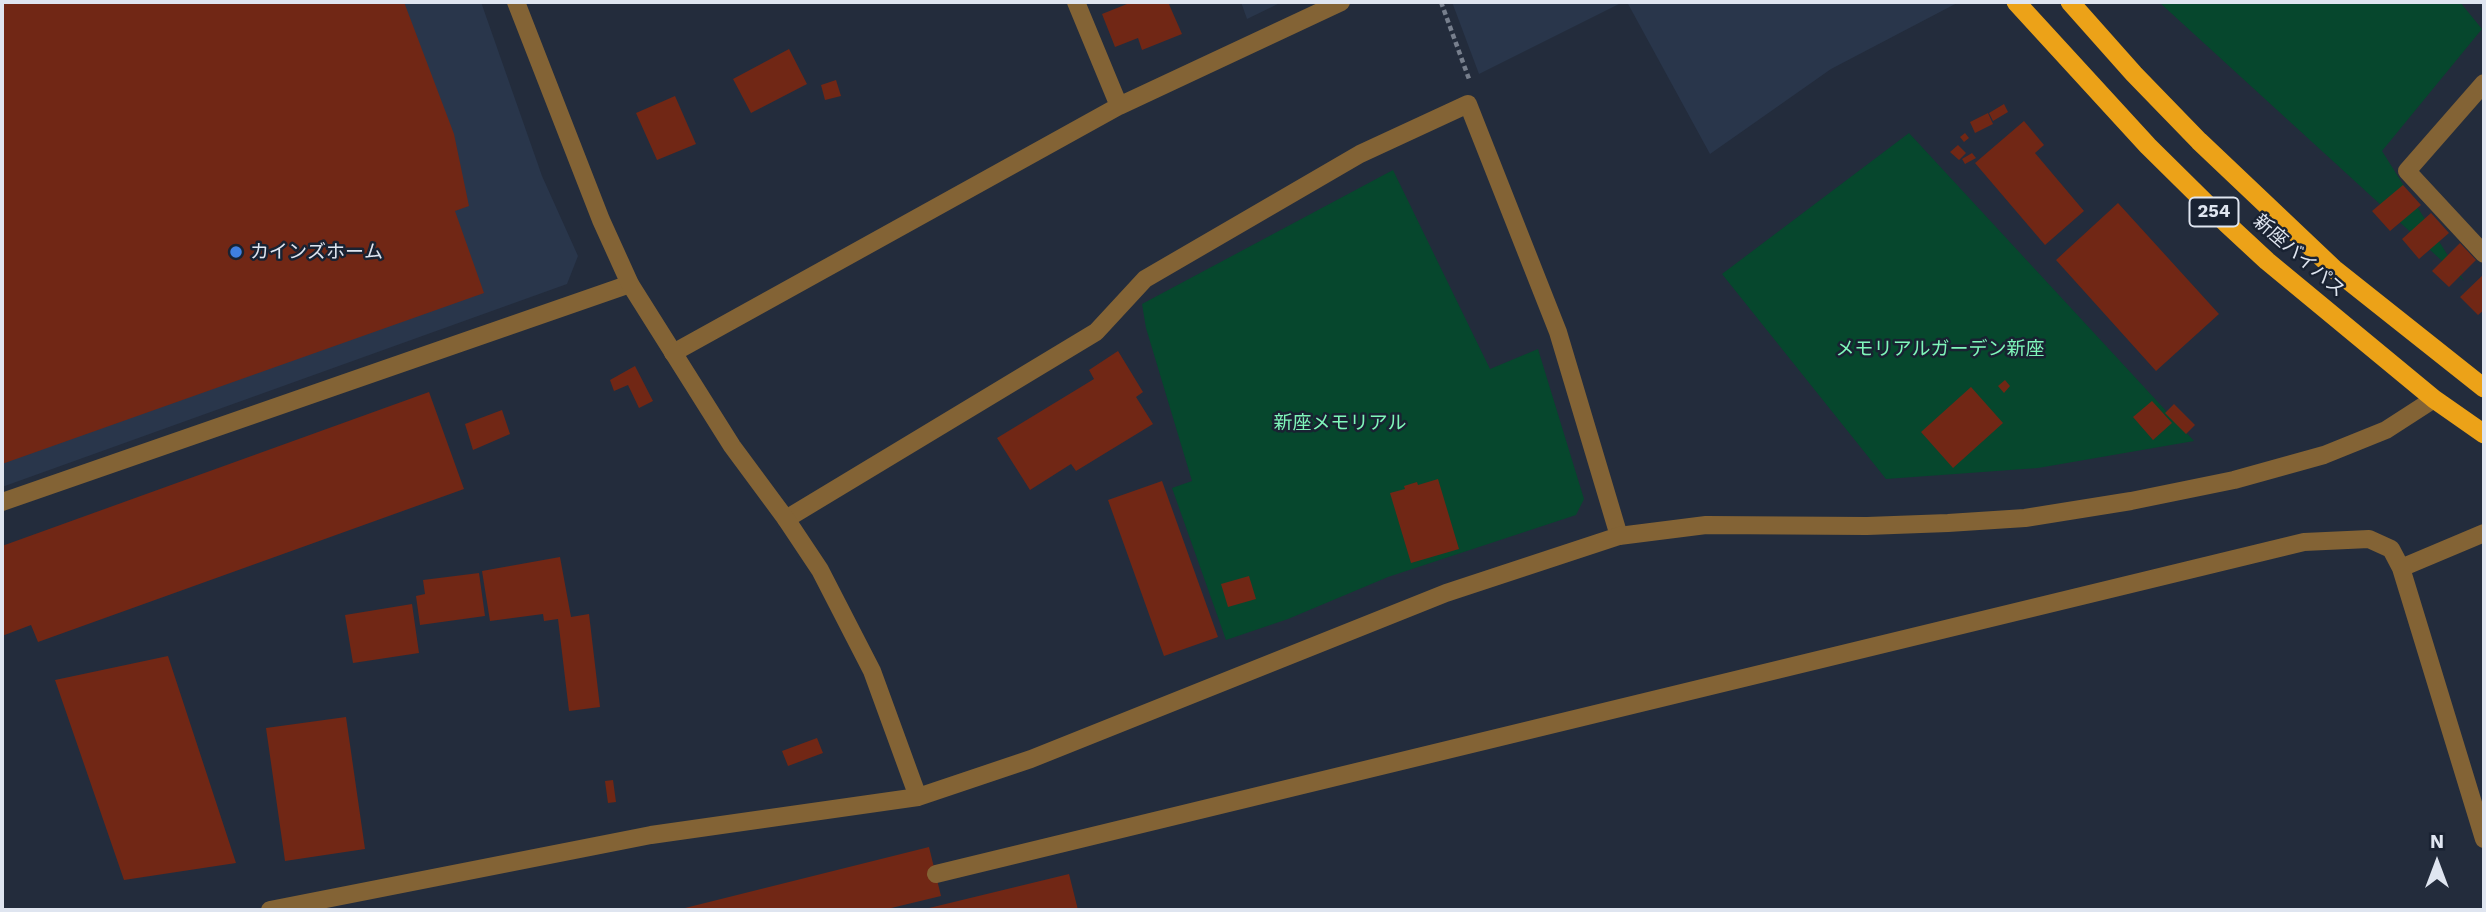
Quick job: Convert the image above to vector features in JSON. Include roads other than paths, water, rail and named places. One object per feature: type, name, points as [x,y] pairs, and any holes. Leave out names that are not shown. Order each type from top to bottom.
[{"type":"highway","name":"新座バイパス","points":[[2016,2],[2148,146],[2267,261],[2434,399],[2484,434]]},
{"type":"highway","name":"新座バイパス","points":[[2070,2],[2199,141],[2334,269],[2484,387]]},
{"type":"street","points":[[516,2],[601,220],[630,284],[732,446],[820,570],[872,671],[918,797]]},
{"type":"street","points":[[1076,2],[1119,106]]},
{"type":"street","points":[[673,353],[1119,106],[1341,2]]},
{"type":"street","points":[[2484,83],[2407,171],[2484,254]]},
{"type":"street","points":[[786,519],[1096,332],[1145,279],[1360,154],[1468,104],[1558,332],[1619,536]]},
{"type":"street","points":[[2,502],[630,284]]},
{"type":"street","points":[[270,910],[651,835],[918,797],[1031,759],[1446,593],[1619,536],[1706,525],[1867,526],[1948,523],[2025,517],[2131,501],[2234,480],[2324,455],[2386,430],[2434,399]]},
{"type":"street","points":[[2401,568],[2479,535]]},
{"type":"street","points":[[936,874],[2304,542],[2369,538],[2391,549],[2401,568],[2484,839]]},
{"type":"place","name":"カインズホーム","points":[[236,252]]},
{"type":"park label","name":"メモリアルガーデン新座","points":[[1940,349]]},
{"type":"park label","name":"新座メモリアル","points":[[1340,423]]}]
